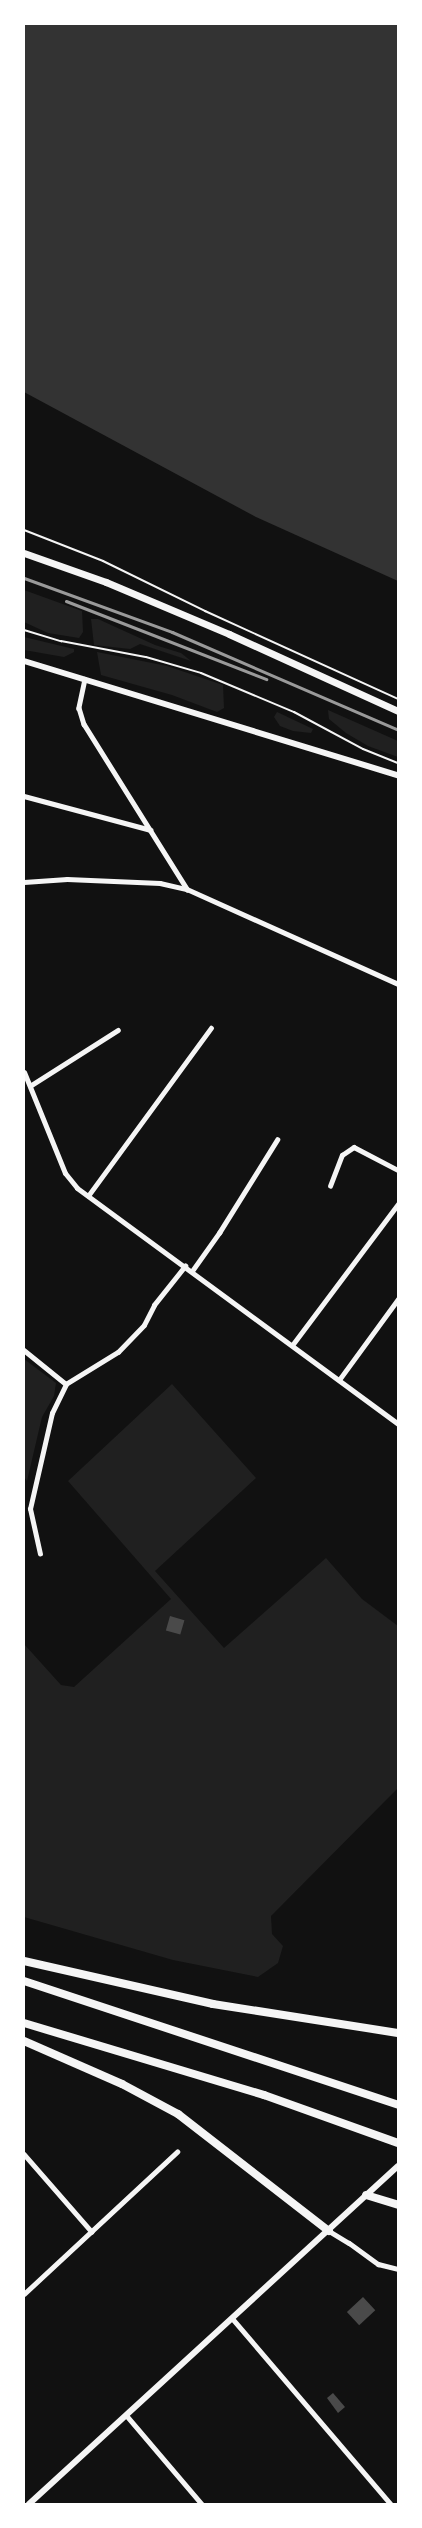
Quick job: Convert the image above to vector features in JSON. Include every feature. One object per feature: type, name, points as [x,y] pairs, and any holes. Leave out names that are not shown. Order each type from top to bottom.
[{"type":"highway","points":[[24,1961],[213,2004],[398,2033]]},
{"type":"highway","points":[[24,1981],[398,2105]]},
{"type":"highway","points":[[24,1987],[36,1985]]},
{"type":"highway","points":[[24,2023],[264,2094],[398,2142]]},
{"type":"highway","points":[[24,2041],[122,2084],[178,2114],[329,2231]]},
{"type":"highway","points":[[366,2195],[398,2205]]},
{"type":"main road","points":[[24,552],[106,582],[229,634],[398,711]]},
{"type":"main road","points":[[24,661],[398,775]]},
{"type":"main road","points":[[29,2504],[398,2166]]},
{"type":"street","points":[[86,679],[79,708],[84,724],[187,889]]},
{"type":"street","points":[[24,796],[151,830]]},
{"type":"street","points":[[24,882],[86,880],[160,883],[187,889],[398,984]]},
{"type":"street","points":[[88,1196],[211,1028]]},
{"type":"street","points":[[30,1086],[118,1030]]},
{"type":"street","points":[[24,1072],[65,1173],[77,1188],[292,1344],[398,1424]]},
{"type":"street","points":[[192,1271],[219,1234],[278,1140]]},
{"type":"street","points":[[330,1186],[342,1155],[354,1147],[398,1170]]},
{"type":"street","points":[[292,1344],[398,1204]]},
{"type":"street","points":[[40,1554],[30,1509],[52,1414],[66,1384],[118,1352],[144,1325],[154,1305],[185,1266]]},
{"type":"street","points":[[339,1380],[398,1299]]},
{"type":"street","points":[[24,1350],[66,1384]]},
{"type":"street","points":[[24,2294],[176,2152]]},
{"type":"street","points":[[24,2154],[92,2232]]},
{"type":"street","points":[[329,2231],[378,2264],[398,2269]]},
{"type":"street","points":[[232,2318],[391,2504]]},
{"type":"street","points":[[127,2416],[202,2504]]},
{"type":"path","points":[[24,530],[103,561],[205,611],[398,699]]},
{"type":"path","points":[[24,630],[61,641],[146,657],[201,673],[294,712],[363,749],[398,763]]},
{"type":"shaded area","points":[[24,24],[398,24],[398,581],[256,517],[24,392]]},
{"type":"shaded area","points":[[24,590],[82,611],[83,632],[79,638],[48,633],[24,622]]},
{"type":"shaded area","points":[[91,619],[98,619],[155,645],[181,653],[191,661],[140,644],[130,649],[94,645]]},
{"type":"shaded area","points":[[24,637],[74,649],[74,652],[64,657],[24,650]]},
{"type":"shaded area","points":[[97,652],[167,666],[223,685],[224,708],[217,712],[172,695],[101,675]]},
{"type":"shaded area","points":[[328,710],[398,741],[398,757],[368,746],[346,733],[329,719]]},
{"type":"shaded area","points":[[277,712],[313,729],[311,733],[293,731],[280,726],[274,717]]},
{"type":"shaded area","points":[[24,1359],[56,1383],[54,1396],[42,1417],[27,1481],[24,1477]]},
{"type":"shaded area","points":[[172,1384],[256,1478],[155,1571],[224,1648],[326,1558],[362,1599],[398,1626],[398,1788],[271,1916],[272,1934],[283,1946],[278,1963],[258,1977],[173,1960],[24,1917],[24,1644],[61,1685],[74,1687],[171,1599],[68,1481]]},
{"type":"building","points":[[170,1616],[184,1620],[180,1635],[166,1630]]},
{"type":"building","points":[[363,2297],[375,2310],[359,2325],[347,2312]]},
{"type":"building","points":[[333,2393],[345,2407],[338,2413],[327,2398]]},
{"type":"railway","points":[[24,578],[172,632],[398,730]]},
{"type":"railway","points":[[66,601],[266,679]]}]
